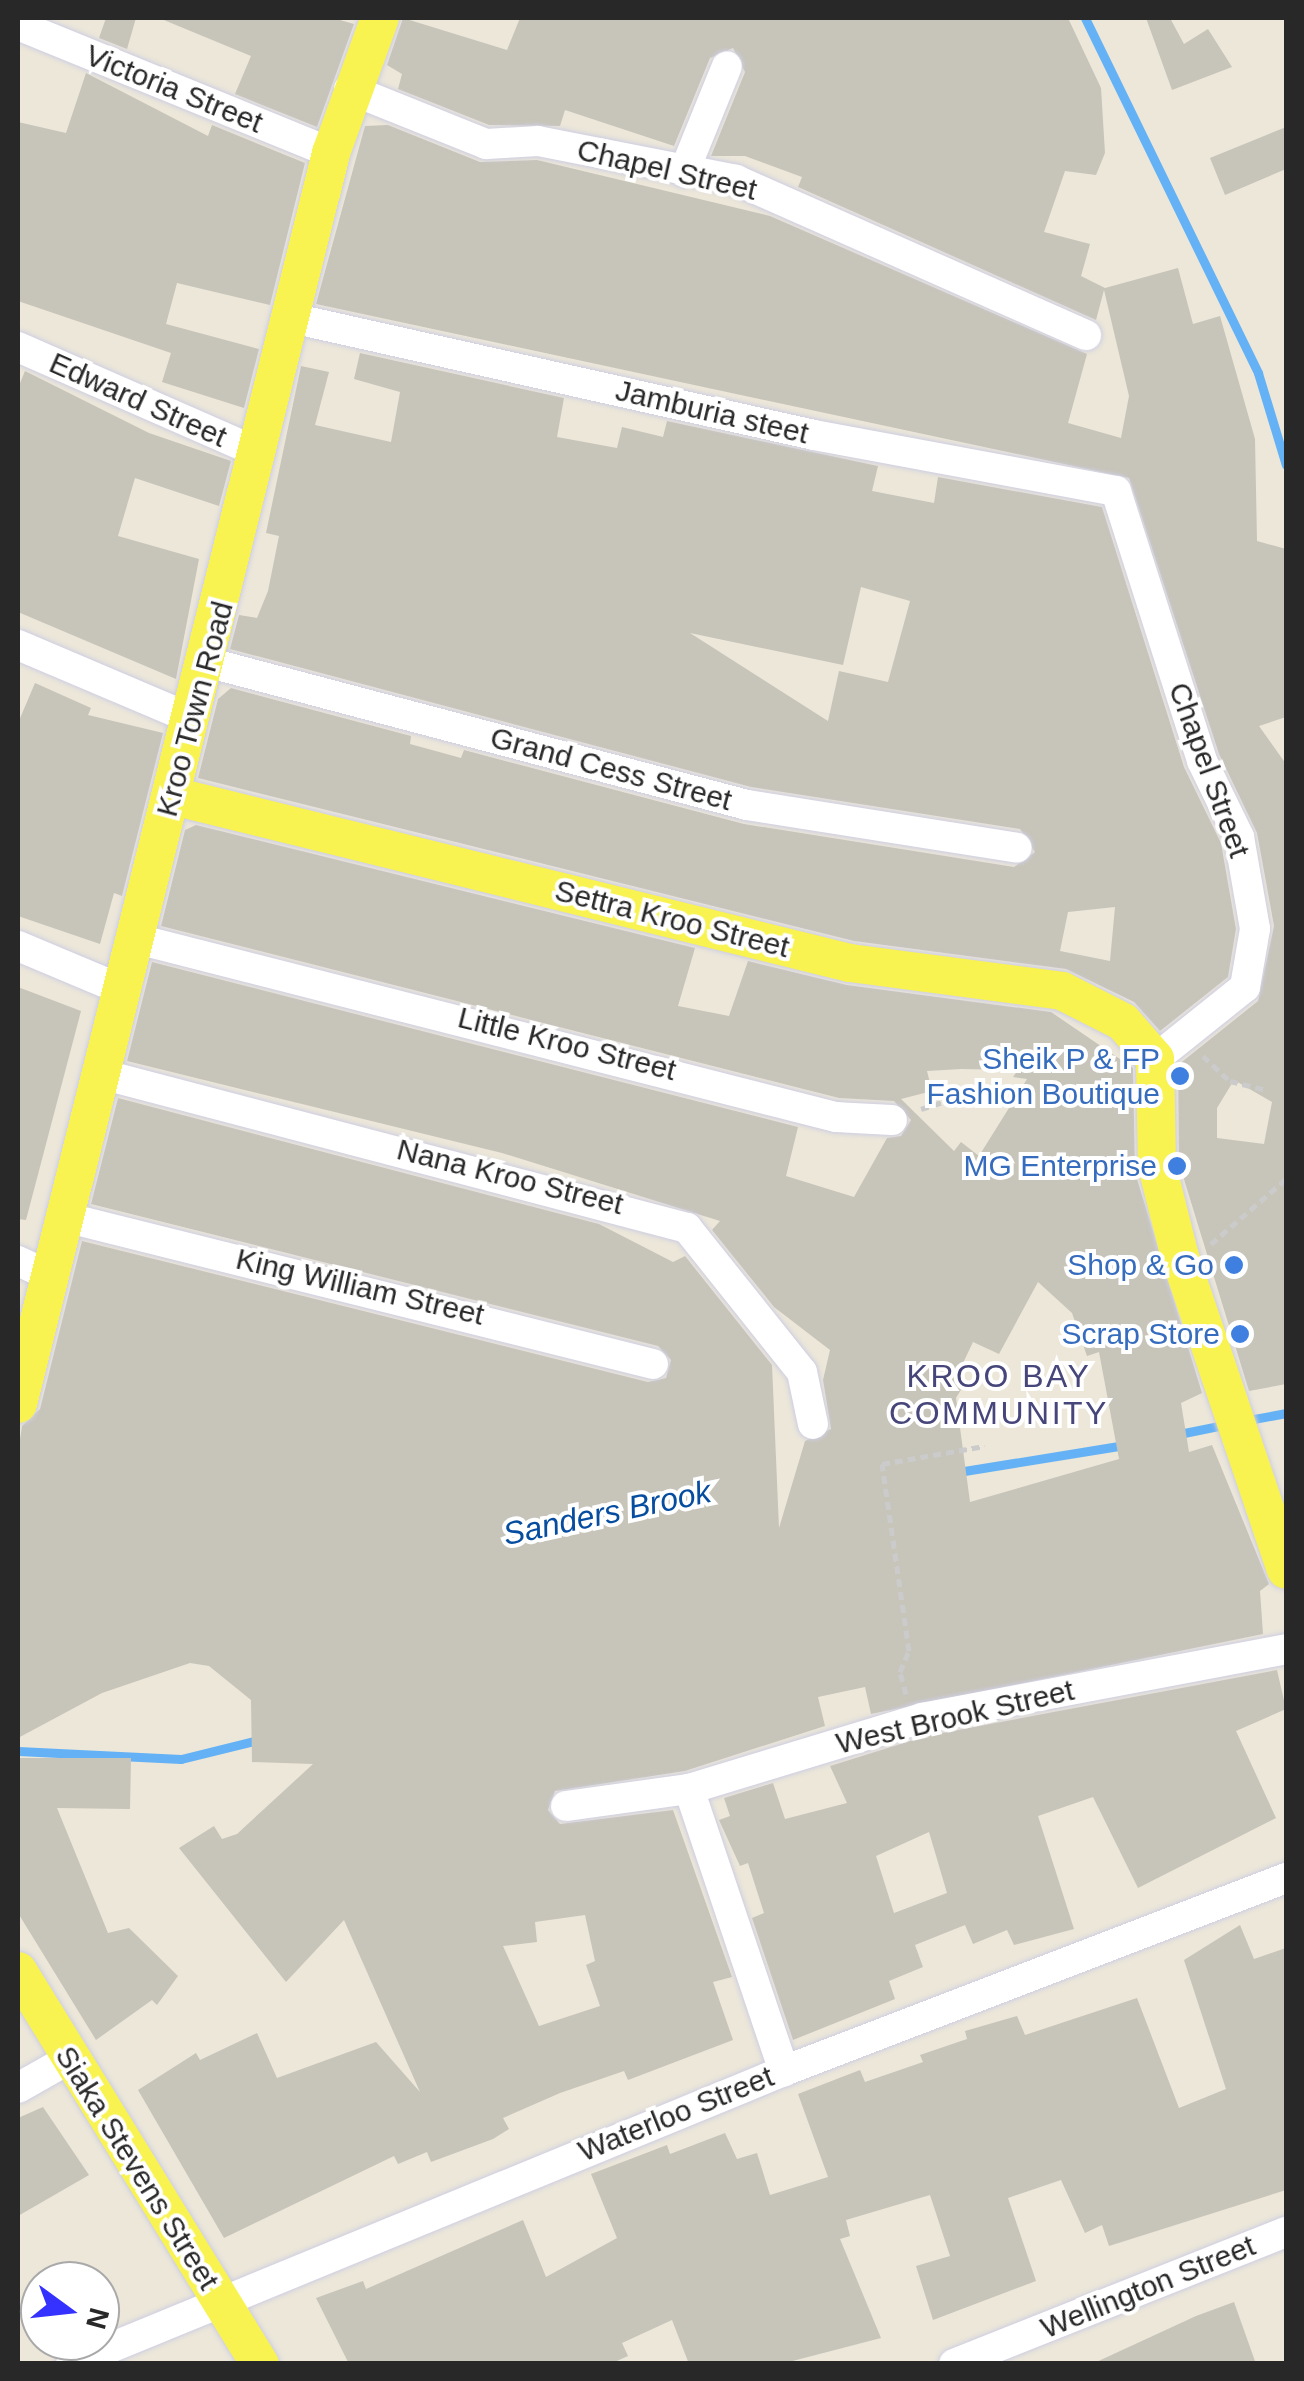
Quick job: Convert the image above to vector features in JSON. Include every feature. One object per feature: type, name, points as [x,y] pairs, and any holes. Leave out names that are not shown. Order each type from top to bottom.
[{"type":"main road","name":"Kroo Town Road","points":[[18,1404],[33,1268],[64,1218],[101,1074],[118,988],[210,664],[258,453],[296,318],[331,153],[349,89],[380,18]]},
{"type":"main road","name":"Settra Kroo Street","points":[[173,796],[850,963],[1062,991],[1123,1022],[1154,1059]]},
{"type":"main road","points":[[1154,1059],[1158,1166],[1180,1258],[1248,1456],[1277,1516],[1286,1570]]},
{"type":"main road","name":"Siaka Stevens Street","points":[[18,1971],[260,2364]]},
{"type":"street","name":"Victoria Street","points":[[18,25],[331,153]]},
{"type":"street","points":[[684,172],[727,66]]},
{"type":"street","name":"Chapel Street","points":[[349,89],[486,144],[538,141],[781,197],[1086,335]]},
{"type":"street","name":"Jamburia steet","points":[[296,318],[814,436],[1116,491],[1122,503]]},
{"type":"street","name":"Edward Street","points":[[18,347],[258,453]]},
{"type":"street","name":"Chapel Street","points":[[1122,503],[1202,761],[1239,837],[1255,929],[1245,987],[1154,1059]]},
{"type":"street","points":[[18,645],[192,719]]},
{"type":"street","name":"Grand Cess Street","points":[[210,664],[747,805],[1017,848]]},
{"type":"street","name":"Little Kroo Street","points":[[133,938],[836,1116],[892,1120]]},
{"type":"street","points":[[18,946],[118,988]]},
{"type":"street","name":"Nana Kroo Street","points":[[101,1074],[687,1228],[802,1372],[813,1424]]},
{"type":"street","name":"King William Street","points":[[64,1218],[653,1364]]},
{"type":"street","name":"West Brook Street","points":[[566,1806],[689,1789],[922,1718],[1286,1648]]},
{"type":"street","points":[[689,1789],[784,2071]]},
{"type":"street","name":"Waterloo Street","points":[[71,2364],[217,2298],[784,2071],[1286,1878]]},
{"type":"street","points":[[18,2088],[69,2059]]},
{"type":"street","name":"Wellington Street","points":[[954,2364],[1286,2232]]},
{"type":"path","points":[[1200,1054],[1230,1081],[1267,1090]]},
{"type":"path","points":[[892,1120],[999,1084]]},
{"type":"path","points":[[1180,1258],[1228,1236],[1240,1214],[1286,1178]]},
{"type":"path","points":[[922,1718],[909,1708],[900,1672],[909,1651],[882,1464],[984,1446]]},
{"type":"building","points":[[106,18],[136,18],[127,49],[99,38]]},
{"type":"building","points":[[159,18],[333,18],[354,24],[317,127],[235,94],[251,56]]},
{"type":"building","points":[[403,18],[507,50],[520,18],[1068,18],[1101,88],[1105,153],[1096,175],[1065,171],[1044,232],[1090,244],[1081,276],[1105,288],[1178,268],[1193,324],[1220,316],[1255,439],[1257,541],[1286,549],[1286,717],[1259,726],[1286,764],[1286,1384],[1249,1391],[1179,1163],[1178,1065],[1258,1001],[1274,926],[1257,833],[1219,754],[1129,478],[316,304],[365,126],[388,125],[480,162],[537,160],[770,216],[1087,354],[1068,423],[1121,438],[1129,396],[1104,290],[1096,320],[798,187],[802,177],[745,156],[711,156],[745,72],[733,48],[710,58],[674,146],[565,110],[560,126],[489,125],[398,89],[402,74],[387,65]],"holes":[[[1234,1080],[1272,1102],[1264,1144],[1217,1138],[1217,1108]]]},
{"type":"building","points":[[1146,18],[1170,18],[1184,44],[1208,29],[1232,67],[1172,90]]},
{"type":"building","points":[[86,73],[208,136],[212,125],[305,163],[270,305],[177,283],[166,324],[259,349],[244,408],[162,382],[171,353],[18,301],[18,122],[66,133]]},
{"type":"building","points":[[1286,127],[1286,169],[1225,195],[1210,158]]},
{"type":"building","points":[[360,353],[564,398],[557,437],[617,448],[622,427],[663,437],[667,421],[878,466],[872,491],[934,503],[938,477],[1102,507],[1184,767],[1221,843],[1236,929],[1228,977],[1160,1031],[1134,1002],[1066,969],[854,941],[198,778],[218,699],[231,688],[411,736],[410,744],[461,758],[464,750],[744,824],[1014,867],[1035,852],[1020,829],[751,787],[230,649],[239,615],[257,618],[268,591],[279,536],[266,533],[301,366],[329,372],[315,425],[391,442],[400,392],[354,379]],"holes":[[[861,587],[910,601],[888,682],[839,671],[828,721],[690,633],[843,665]],[[1115,907],[1110,961],[1060,951],[1068,912]]]},
{"type":"building","points":[[25,371],[149,433],[231,461],[219,506],[135,478],[118,536],[199,559],[176,679],[18,612],[18,388]]},
{"type":"building","points":[[35,683],[91,708],[88,715],[163,733],[122,896],[114,893],[100,944],[18,916],[18,723]]},
{"type":"building","points":[[196,825],[695,948],[678,1006],[729,1016],[748,961],[847,985],[1051,1012],[1133,1068],[1135,1172],[1202,1393],[1181,1403],[1189,1452],[1212,1445],[1269,1584],[1260,1591],[1263,1634],[871,1714],[865,1687],[818,1697],[825,1726],[685,1771],[555,1791],[548,1810],[560,1824],[673,1810],[732,1977],[713,1982],[733,2040],[628,2080],[624,2071],[560,2093],[503,2118],[509,2129],[493,2139],[431,2162],[427,2152],[398,2164],[394,2156],[224,2238],[138,2090],[196,2053],[200,2060],[257,2033],[277,2078],[376,2042],[420,2092],[344,1920],[286,1982],[179,1848],[214,1826],[222,1839],[237,1834],[313,1764],[252,1762],[251,1700],[209,1666],[190,1663],[102,1693],[18,1738],[18,1453],[22,1426],[40,1409],[82,1241],[648,1382],[666,1378],[671,1360],[658,1346],[91,1204],[118,1098],[599,1224],[673,1262],[685,1256],[772,1365],[779,1528],[805,1441],[831,1429],[823,1380],[830,1350],[774,1307],[712,1230],[720,1221],[502,1153],[127,1061],[152,962],[798,1127],[786,1176],[854,1197],[887,1138],[901,1136],[911,1120],[894,1101],[839,1098],[161,926],[185,830]],"holes":[[[1018,1070],[1013,1077],[1027,1079],[979,1156],[961,1142],[954,1151],[901,1099],[932,1091],[927,1071]],[[1038,1282],[1072,1313],[1087,1356],[1099,1352],[1119,1459],[970,1502],[956,1398],[962,1388],[954,1382],[973,1342],[999,1354]],[[585,1915],[595,1961],[586,1965],[600,2006],[539,2026],[503,1946],[537,1942],[535,1922]]]},
{"type":"building","points":[[18,987],[81,1011],[26,1220],[18,1219]]},
{"type":"building","points":[[1277,1670],[1286,1709],[1236,1731],[1276,1818],[1138,1888],[1093,1797],[1038,1816],[1074,1929],[1014,1945],[1007,1930],[973,1944],[965,1925],[915,1945],[923,1967],[889,1981],[895,1999],[793,2040],[752,1918],[764,1913],[748,1863],[740,1866],[719,1820],[730,1816],[724,1798],[773,1783],[785,1819],[847,1803],[830,1766],[926,1736]],"holes":[[[929,1832],[947,1893],[894,1913],[876,1856]]]},
{"type":"building","points":[[18,1758],[131,1758],[130,1809],[57,1808],[108,1933],[129,1928],[178,1976],[157,2005],[152,2000],[96,2040],[18,1913]]},
{"type":"building","points":[[1240,1925],[1254,1959],[1286,1948],[1286,2190],[1109,2246],[1102,2225],[1085,2233],[1061,2180],[1008,2198],[1036,2281],[933,2320],[916,2266],[950,2256],[930,2195],[846,2220],[850,2236],[840,2239],[881,2338],[781,2364],[689,2364],[672,2320],[622,2343],[628,2356],[610,2364],[349,2364],[316,2298],[363,2281],[366,2289],[523,2220],[546,2277],[617,2238],[591,2174],[667,2145],[670,2154],[725,2133],[737,2159],[757,2153],[770,2195],[828,2177],[798,2094],[860,2070],[865,2082],[923,2062],[920,2055],[967,2039],[965,2031],[1017,2016],[1025,2035],[1137,1998],[1179,2108],[1226,2089],[1184,1960]]},
{"type":"building","points":[[43,2107],[89,2175],[18,2216],[18,2118]]},
{"type":"building","points":[[1234,2302],[1256,2364],[1092,2364],[1196,2316]]},
{"type":"waterway","points":[[1085,18],[1258,373],[1286,465]]},
{"type":"waterway","name":"Sanders Brook","points":[[1243,1421],[1286,1413]]},
{"type":"waterway","name":"Sanders Brook","points":[[1174,1435],[1228,1424]]},
{"type":"waterway","name":"Sanders Brook","points":[[958,1472],[1125,1445]]},
{"type":"waterway","name":"Sanders Brook","points":[[18,1751],[181,1759],[262,1739]]},
{"type":"place","name":"Sheik P & FP Fashion Boutique","points":[[1180,1076]]},
{"type":"place","name":"MG Enterprise","points":[[1177,1166]]},
{"type":"place","name":"Shop & Go","points":[[1234,1265]]},
{"type":"place","name":"Scrap Store","points":[[1240,1334]]},
{"type":"district","name":"KROO BAY COMMUNITY","points":[[999,1396]]}]
